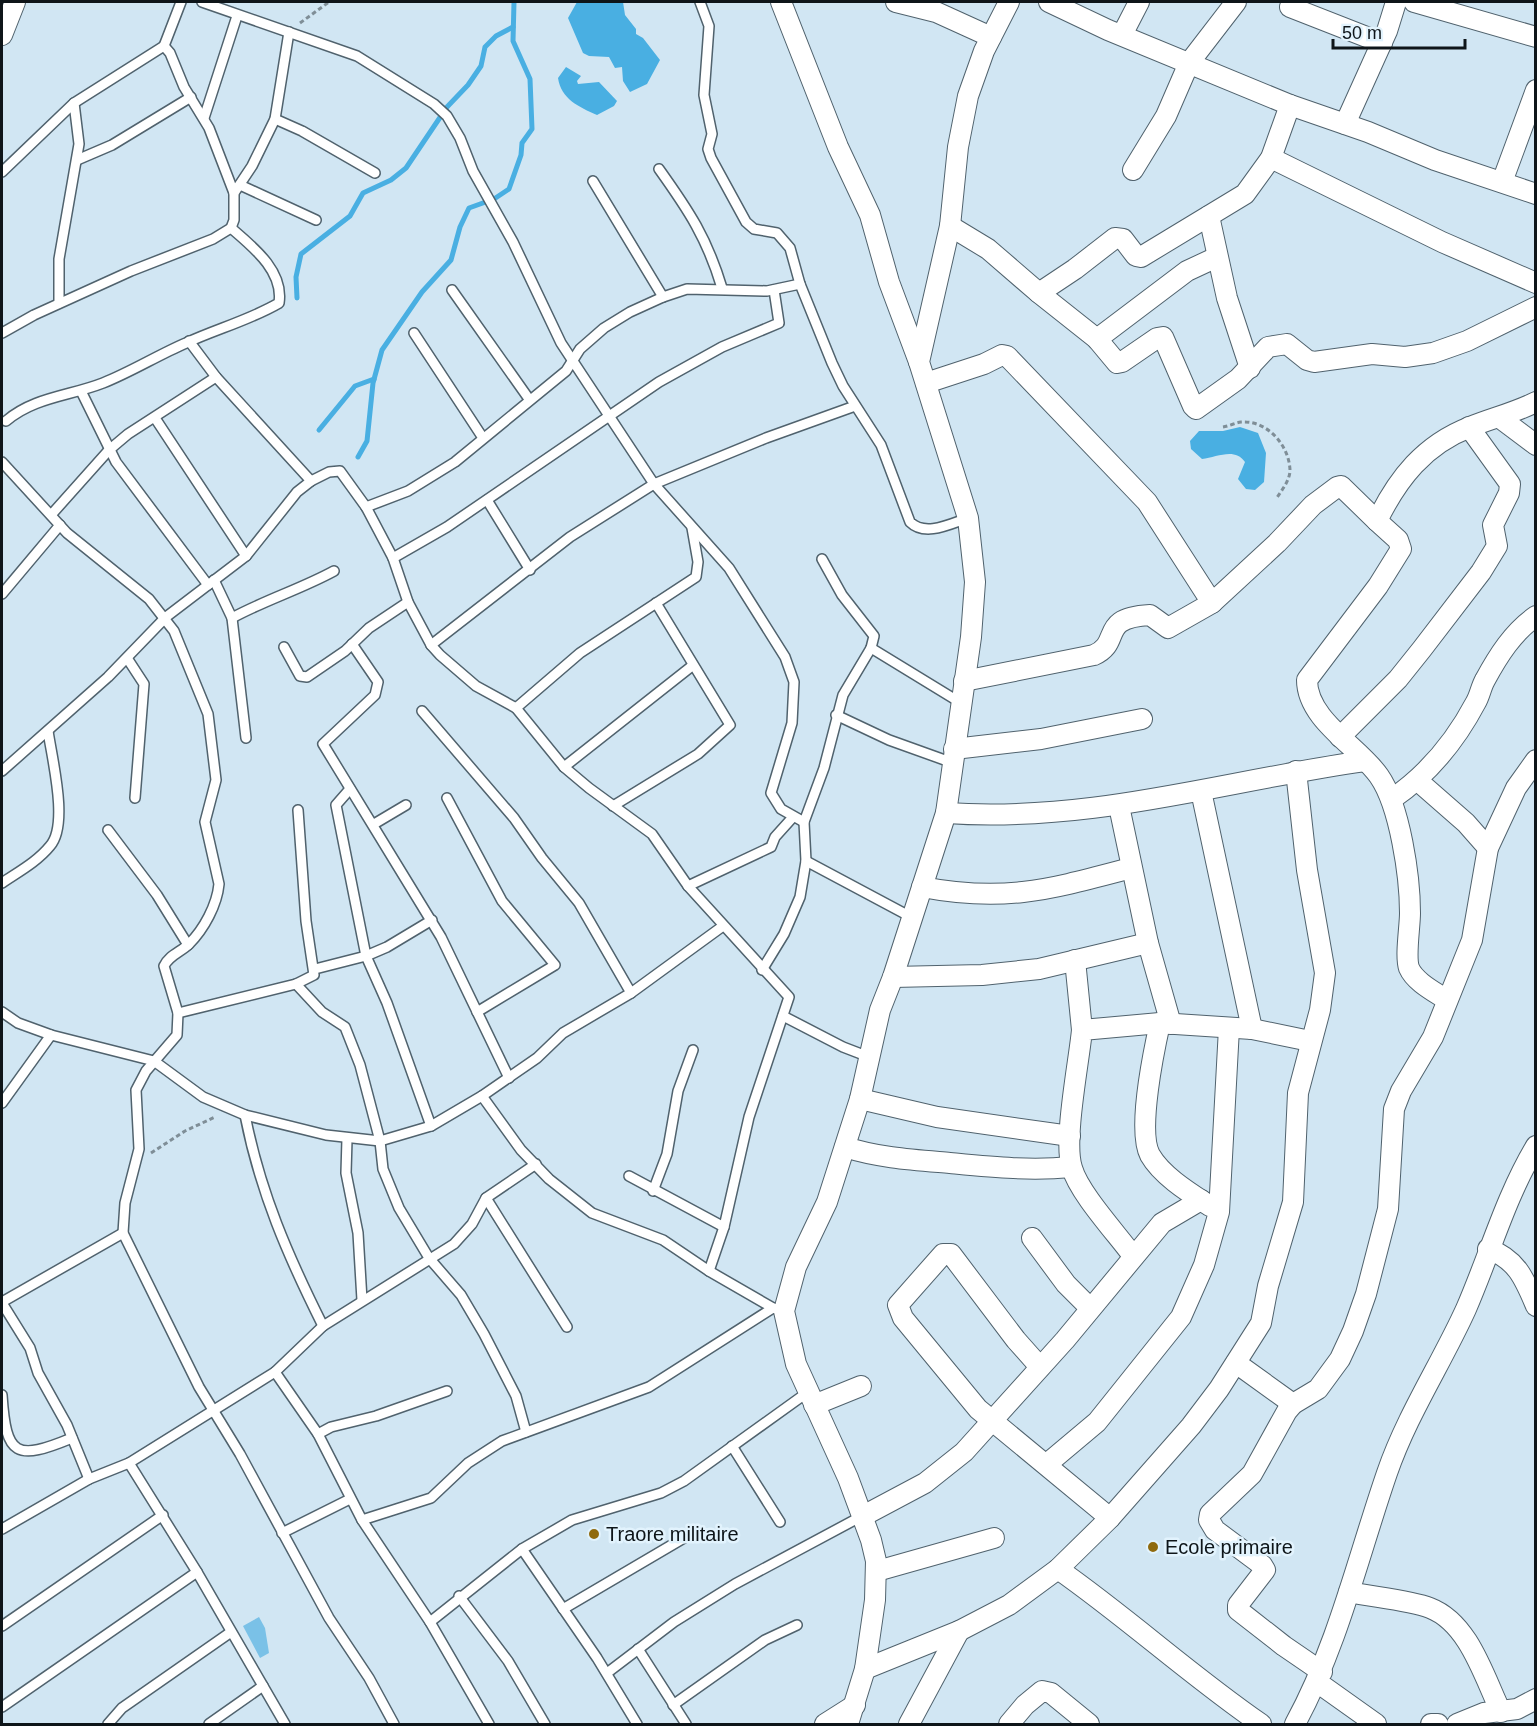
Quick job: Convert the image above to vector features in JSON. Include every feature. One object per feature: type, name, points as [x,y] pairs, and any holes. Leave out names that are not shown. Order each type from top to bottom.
[{"type":"street","points":[[2,35],[15,2]]},
{"type":"street","points":[[781,2],[838,147],[870,215],[889,282],[919,362],[968,518],[975,582],[962,703],[946,813],[910,917],[893,977],[880,1010],[860,1099],[827,1202],[778,1310],[811,1398],[835,1446],[863,1516],[877,1571],[865,1669],[848,1725]]},
{"type":"street","points":[[896,2],[936,12],[991,37]]},
{"type":"street","points":[[919,362],[950,226],[953,183],[968,96],[991,37],[1009,2]]},
{"type":"street","points":[[1048,2],[1082,9],[1122,35],[1290,105],[1435,160],[1536,194]]},
{"type":"street","points":[[1122,35],[1139,2]]},
{"type":"street","points":[[1133,170],[1166,116],[1190,63],[1236,2]]},
{"type":"street","points":[[1345,124],[1399,2],[1536,37]]},
{"type":"street","points":[[1290,7],[1382,43]]},
{"type":"street","points":[[1502,182],[1535,92]]},
{"type":"street","points":[[1039,292],[1075,269],[1115,237],[1123,239],[1136,256],[1141,257],[1245,194],[1271,158],[1290,105]]},
{"type":"street","points":[[1271,158],[1442,242],[1536,283]]},
{"type":"street","points":[[1209,216],[1231,313],[1250,368]]},
{"type":"street","points":[[950,226],[988,249],[1097,339],[1119,363],[1162,337],[1195,409],[1202,407],[1226,389],[1250,368],[1268,346],[1279,343],[1289,345],[1307,360],[1314,362],[1372,354],[1405,357],[1433,353],[1467,341],[1536,307]]},
{"type":"street","points":[[1097,339],[1187,271],[1217,257]]},
{"type":"street","points":[[926,383],[984,364],[1002,355],[1007,356],[1147,502],[1212,603]]},
{"type":"street","points":[[1377,521],[1396,486],[1412,465],[1435,445],[1469,427],[1500,418],[1536,402]]},
{"type":"street","points":[[1500,418],[1536,445]]},
{"type":"street","points":[[1340,737],[1398,679],[1481,572],[1496,548],[1498,542],[1493,525],[1509,493],[1510,484],[1469,427]]},
{"type":"street","points":[[964,681],[1089,657],[1106,647],[1113,627],[1124,620],[1150,615],[1168,628],[1212,603],[1277,543],[1312,506],[1341,486],[1399,541],[1401,549],[1378,586],[1307,680],[1315,704],[1340,737],[1378,774],[1392,799],[1407,875],[1410,911],[1408,965],[1418,979],[1447,1000]]},
{"type":"street","points":[[1392,799],[1418,781],[1470,712],[1484,682],[1511,639],[1536,615]]},
{"type":"street","points":[[953,756],[1142,719]]},
{"type":"street","points":[[1376,1725],[1238,1610],[1238,1605],[1265,1570],[1262,1565],[1215,1530],[1209,1520],[1213,1509],[1252,1474],[1293,1404],[1318,1389],[1343,1353],[1353,1331],[1366,1294],[1388,1209],[1391,1191],[1390,1145],[1394,1109],[1401,1090],[1433,1036],[1475,929],[1488,848],[1516,788],[1536,760]]},
{"type":"street","points":[[946,813],[1018,816],[1119,806],[1296,771],[1365,761]]},
{"type":"street","points":[[865,1669],[959,1631],[1009,1605],[1058,1569],[1110,1518],[1191,1426],[1236,1363],[1261,1323],[1268,1286],[1288,1225],[1297,1171],[1298,1093],[1320,1010],[1325,973],[1307,870],[1296,771]]},
{"type":"street","points":[[1418,781],[1472,829],[1488,848]]},
{"type":"street","points":[[1201,791],[1252,1029]]},
{"type":"street","points":[[1119,806],[1166,1023],[1149,1077],[1148,1149],[1156,1164],[1219,1212]]},
{"type":"street","points":[[922,887],[955,893],[1015,894],[1043,891],[1131,868]]},
{"type":"street","points":[[893,977],[982,975],[1039,969],[1148,943]]},
{"type":"street","points":[[1075,960],[1082,1030],[1070,1136],[1071,1167],[1090,1198],[1133,1256]]},
{"type":"street","points":[[1082,1030],[1166,1023],[1252,1029],[1310,1041]]},
{"type":"street","points":[[1047,1464],[1097,1422],[1180,1317],[1204,1265],[1219,1212],[1229,1028]]},
{"type":"street","points":[[860,1099],[938,1117],[1070,1136]]},
{"type":"street","points":[[1295,1725],[1319,1677],[1388,1471],[1421,1396],[1465,1312],[1480,1277],[1488,1249],[1527,1176],[1536,1146]]},
{"type":"street","points":[[845,1147],[879,1156],[1001,1169],[1071,1167]]},
{"type":"street","points":[[863,1516],[941,1473],[1041,1367],[1162,1223],[1201,1200]]},
{"type":"street","points":[[1032,1238],[1066,1284],[1090,1308]]},
{"type":"street","points":[[1488,1249],[1502,1254],[1513,1262],[1536,1306]]},
{"type":"street","points":[[1041,1367],[1016,1340],[951,1254],[943,1254],[898,1305],[900,1312],[965,1395],[992,1421],[1110,1518]]},
{"type":"street","points":[[1236,1363],[1293,1404]]},
{"type":"street","points":[[811,1398],[861,1386]]},
{"type":"street","points":[[877,1571],[994,1538]]},
{"type":"street","points":[[1058,1569],[1146,1633],[1215,1691],[1261,1725]]},
{"type":"street","points":[[1348,1592],[1432,1609],[1450,1620],[1465,1640],[1501,1712]]},
{"type":"street","points":[[909,1725],[959,1631]]},
{"type":"street","points":[[1009,1725],[1031,1699],[1042,1691],[1047,1691],[1089,1725]]},
{"type":"street","points":[[1457,1725],[1484,1713],[1517,1709],[1536,1699]]},
{"type":"street","points":[[825,1725],[855,1706]]},
{"type":"street","points":[[1431,1725],[1438,1725]]},
{"type":"lane","points":[[2,172],[74,103],[164,46],[181,2]]},
{"type":"lane","points":[[202,2],[357,56],[434,104],[447,116],[460,138],[473,171],[513,242],[554,331],[654,484],[735,576],[789,668],[795,692],[792,723],[771,793],[781,809],[804,822]]},
{"type":"lane","points":[[700,2],[708,26],[705,95],[712,134],[709,154],[746,222],[754,229],[777,233],[790,248],[800,284],[836,371],[855,406],[881,445],[908,518],[920,529],[932,529],[968,518]]},
{"type":"lane","points":[[204,118],[237,16]]},
{"type":"lane","points":[[2,333],[59,303],[213,239],[231,228],[237,189],[274,119],[289,32]]},
{"type":"lane","points":[[164,46],[170,53],[178,75],[204,118],[237,189],[315,220]]},
{"type":"lane","points":[[77,160],[112,145],[191,97]]},
{"type":"lane","points":[[59,303],[59,259],[80,144],[74,103]]},
{"type":"lane","points":[[274,119],[302,130],[375,173]]},
{"type":"lane","points":[[658,169],[697,223],[715,262],[722,288]]},
{"type":"lane","points":[[593,181],[663,297]]},
{"type":"lane","points":[[3,421],[40,401],[81,392],[189,341],[279,303],[277,280],[263,257],[231,228]]},
{"type":"lane","points":[[366,507],[408,491],[455,462],[529,399],[566,371],[580,349],[604,328],[663,297],[687,289],[774,290],[800,284]]},
{"type":"lane","points":[[452,290],[529,399]]},
{"type":"lane","points":[[393,558],[487,500],[609,414],[659,382],[722,347],[779,323],[774,290]]},
{"type":"lane","points":[[414,333],[483,438]]},
{"type":"lane","points":[[189,341],[216,377],[311,480]]},
{"type":"lane","points":[[51,515],[109,450],[216,377]]},
{"type":"lane","points":[[81,392],[109,450],[211,582],[232,618],[246,738]]},
{"type":"lane","points":[[431,645],[570,537],[654,484],[766,438],[855,406]]},
{"type":"lane","points":[[154,418],[246,556]]},
{"type":"lane","points":[[2,462],[89,553],[133,583],[166,617],[188,661],[208,714],[216,771],[215,789],[205,822],[219,884],[218,893],[202,928],[188,945],[174,954],[164,966],[178,1013],[177,1035],[154,1061],[136,1090],[140,1134],[137,1162],[125,1203],[123,1233],[199,1387],[329,1618],[369,1678],[394,1725]]},
{"type":"lane","points":[[2,771],[127,658],[166,617],[246,556],[291,499],[311,480],[329,472],[340,471],[366,507],[393,558],[408,602],[431,645],[463,676],[516,708],[564,767],[652,834],[688,886],[789,997],[749,1117],[724,1227],[709,1271]]},
{"type":"lane","points":[[487,500],[530,570]]},
{"type":"lane","points":[[2,594],[60,525]]},
{"type":"lane","points":[[516,708],[562,667],[697,575],[697,554],[692,525]]},
{"type":"lane","points":[[762,970],[792,917],[800,897],[806,861],[804,822],[824,768],[843,695],[871,648],[874,634],[842,595],[822,559]]},
{"type":"lane","points":[[232,618],[258,604],[305,586],[334,571]]},
{"type":"lane","points":[[284,647],[300,676],[304,678],[352,644],[369,628],[408,602]]},
{"type":"lane","points":[[613,806],[698,754],[730,727],[727,717],[692,666],[656,603]]},
{"type":"lane","points":[[352,644],[378,682],[375,695],[323,744],[432,920],[508,1078]]},
{"type":"lane","points":[[871,648],[910,669],[962,703]]},
{"type":"lane","points":[[127,658],[144,684],[135,798]]},
{"type":"lane","points":[[564,767],[692,666]]},
{"type":"lane","points":[[422,711],[514,818],[542,858],[579,903],[631,993]]},
{"type":"lane","points":[[836,715],[889,740],[953,756]]},
{"type":"lane","points":[[2,883],[39,858],[57,837],[60,816],[48,731]]},
{"type":"lane","points":[[350,789],[336,805],[366,956],[387,1003],[431,1126]]},
{"type":"lane","points":[[447,798],[502,902],[555,965],[477,1012]]},
{"type":"lane","points":[[374,824],[406,805]]},
{"type":"lane","points":[[178,1013],[296,984],[312,976],[315,969],[308,945],[298,810]]},
{"type":"lane","points":[[688,886],[769,848],[773,845],[775,837],[793,817]]},
{"type":"lane","points":[[108,830],[157,895],[188,945]]},
{"type":"lane","points":[[806,861],[910,917]]},
{"type":"lane","points":[[315,969],[366,956],[387,947],[432,920]]},
{"type":"lane","points":[[2,1012],[18,1023],[51,1035],[154,1061],[203,1097],[245,1115],[347,1138],[380,1141],[431,1126],[482,1096],[537,1058],[563,1033],[631,993],[723,926]]},
{"type":"lane","points":[[296,984],[322,1012],[345,1027],[360,1065],[380,1141],[383,1169],[399,1208],[429,1258],[461,1295],[484,1334],[516,1396],[526,1432]]},
{"type":"lane","points":[[783,1016],[843,1047],[869,1057]]},
{"type":"lane","points":[[2,1103],[51,1035]]},
{"type":"lane","points":[[653,1191],[668,1154],[678,1091],[693,1050]]},
{"type":"lane","points":[[362,1520],[431,1498],[482,1453],[526,1432],[649,1387],[778,1310],[709,1271],[663,1240],[592,1213],[518,1146],[482,1096]]},
{"type":"lane","points":[[245,1115],[260,1179],[275,1226],[323,1326]]},
{"type":"lane","points":[[347,1138],[347,1183],[358,1233],[362,1300]]},
{"type":"lane","points":[[2,1529],[89,1479],[129,1463],[275,1372],[323,1326],[454,1244],[467,1232],[486,1198],[536,1164]]},
{"type":"lane","points":[[629,1176],[653,1191],[724,1227]]},
{"type":"lane","points":[[486,1198],[567,1327]]},
{"type":"lane","points":[[89,1479],[72,1438],[38,1373],[30,1348],[2,1302],[123,1233]]},
{"type":"lane","points":[[275,1372],[318,1434],[362,1520],[430,1622],[489,1725]]},
{"type":"lane","points":[[318,1434],[331,1426],[376,1416],[447,1391]]},
{"type":"lane","points":[[2,1395],[5,1438],[15,1448],[29,1453],[72,1438]]},
{"type":"lane","points":[[430,1622],[459,1596],[522,1549],[572,1520],[661,1493],[684,1481],[732,1446],[811,1398]]},
{"type":"lane","points":[[732,1446],[780,1522]]},
{"type":"lane","points":[[129,1463],[197,1572],[285,1725]]},
{"type":"lane","points":[[282,1533],[350,1499]]},
{"type":"lane","points":[[2,1626],[163,1515]]},
{"type":"lane","points":[[607,1673],[674,1622],[735,1584],[863,1516]]},
{"type":"lane","points":[[563,1609],[694,1532]]},
{"type":"lane","points":[[522,1549],[607,1673],[637,1725]]},
{"type":"lane","points":[[2,1707],[197,1572]]},
{"type":"lane","points":[[459,1596],[508,1661],[545,1725]]},
{"type":"lane","points":[[674,1705],[765,1640],[796,1625]]},
{"type":"lane","points":[[108,1725],[122,1708],[231,1632]]},
{"type":"lane","points":[[638,1649],[686,1725]]},
{"type":"lane","points":[[209,1725],[263,1686]]},
{"type":"path","points":[[289,32],[329,2]]},
{"type":"path","points":[[1223,427],[1249,423],[1273,432],[1286,454],[1290,470],[1287,482],[1276,499]]},
{"type":"path","points":[[137,1162],[185,1131],[231,1110]]},
{"type":"shaded area","points":[[577,2],[623,2],[625,15],[636,29],[636,34],[643,38],[660,60],[647,84],[630,92],[623,81],[622,67],[615,68],[609,57],[589,56],[583,53],[568,18]]},
{"type":"shaded area","points":[[566,67],[581,76],[577,81],[578,84],[599,82],[617,101],[614,106],[597,115],[567,97],[558,78]]},
{"type":"shaded area","points":[[1240,427],[1258,433],[1266,453],[1264,482],[1255,490],[1246,489],[1238,479],[1245,462],[1241,457],[1225,454],[1202,459],[1191,449],[1190,441],[1199,431],[1223,431]]},
{"type":"shaded area","points":[[259,1617],[265,1628],[269,1653],[260,1658],[243,1626]]},
{"type":"waterway","points":[[358,457],[367,441],[373,383],[382,350],[422,292],[451,260],[460,227],[469,208],[494,199],[509,189],[521,155],[522,143],[532,129],[530,79],[513,41],[514,2]]},
{"type":"waterway","points":[[297,298],[296,277],[301,254],[350,216],[363,193],[391,180],[406,168],[447,107],[468,85],[481,66],[485,47],[496,36],[513,27]]},
{"type":"waterway","points":[[319,430],[355,386],[374,379]]},
{"type":"place","name":"Traore militaire","points":[[594,1534]]},
{"type":"place","name":"Ecole primaire","points":[[1153,1547]]}]
